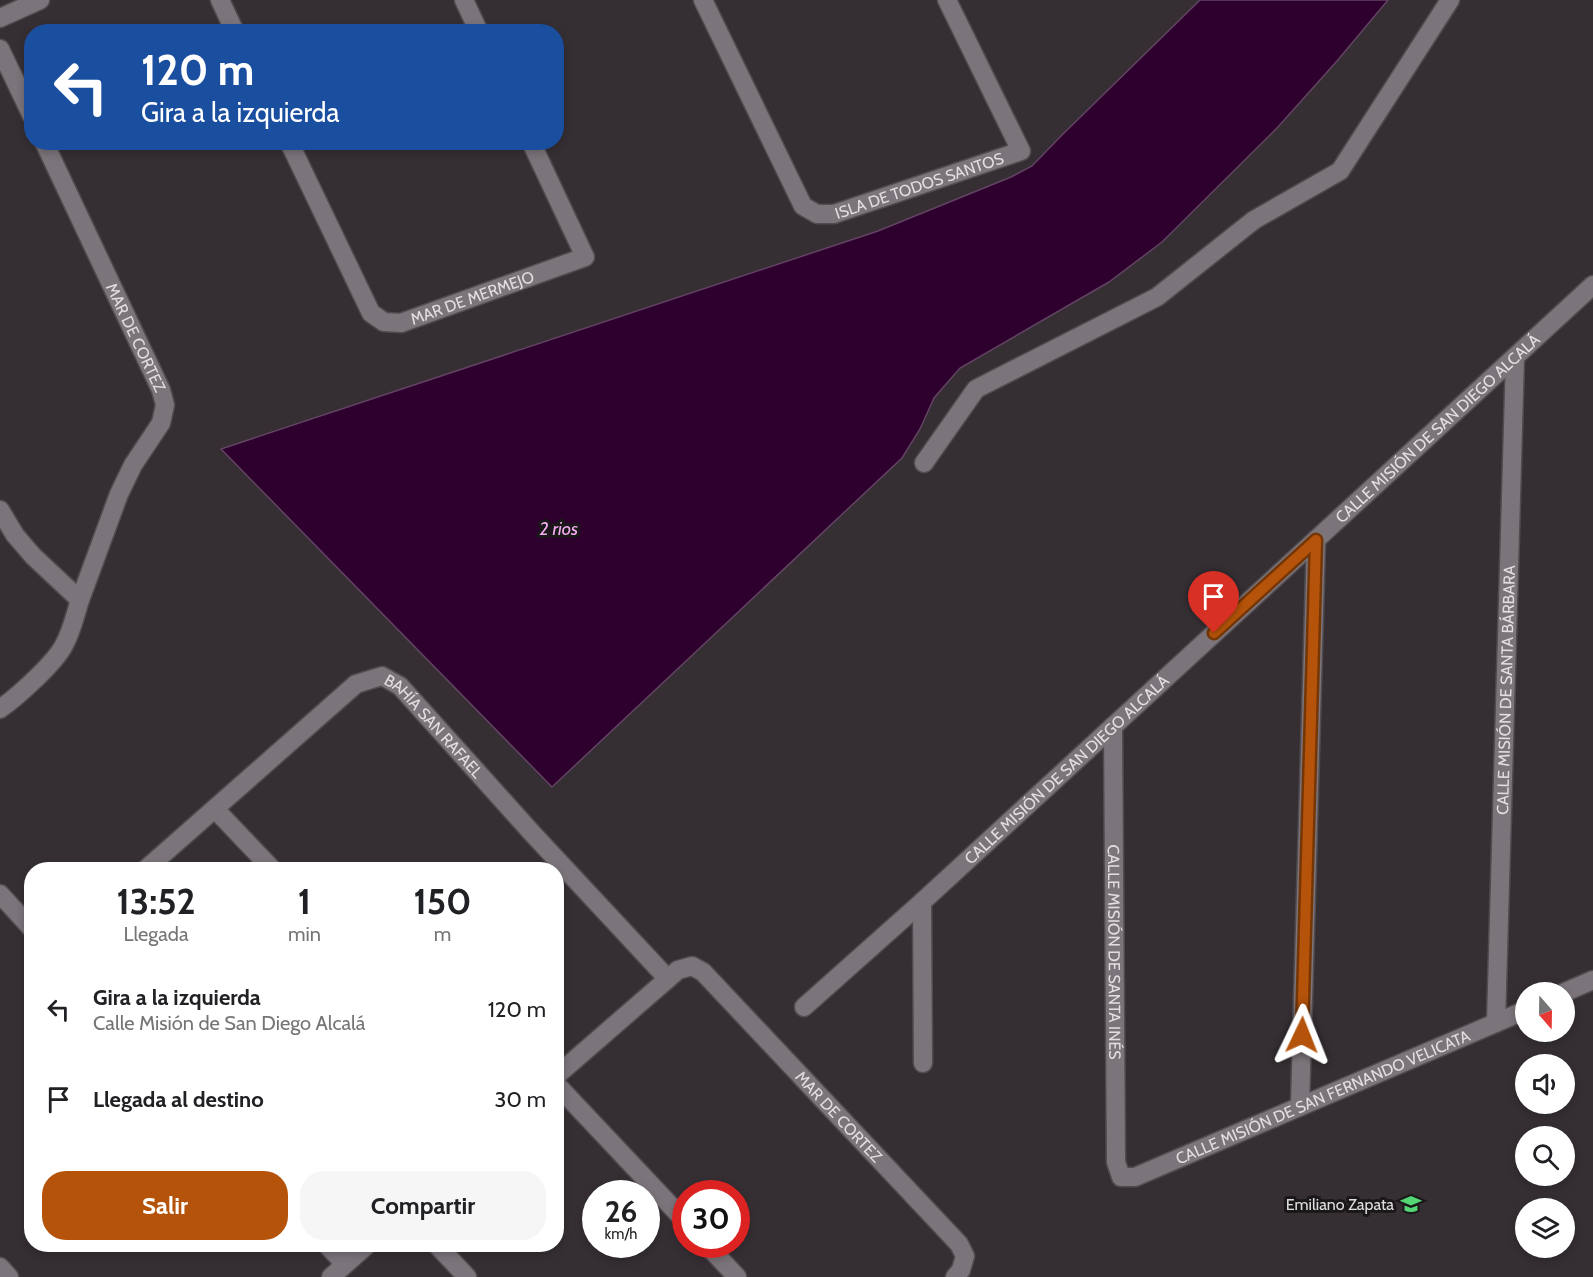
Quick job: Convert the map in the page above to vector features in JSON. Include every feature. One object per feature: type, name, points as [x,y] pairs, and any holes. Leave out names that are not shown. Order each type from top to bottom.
[{"type":"street","points":[[0,18],[40,0]]},
{"type":"street","points":[[220,0],[231,24]]},
{"type":"street","points":[[464,0],[475,24]]},
{"type":"street","name":"ISLA DE TODOS SANTOS","points":[[703,0],[803,206],[817,214],[834,214],[1020,151],[947,0]]},
{"type":"street","points":[[924,463],[976,389],[1158,297],[1254,220],[1340,171],[1450,0]]},
{"type":"street","points":[[0,49],[24,99]]},
{"type":"street","name":"MAR DE CORTEZ","points":[[0,709],[44,670],[63,648],[119,494],[133,465],[161,423],[165,405],[161,390],[48,150]]},
{"type":"street","name":"MAR DE MERMEJO","points":[[293,150],[371,313],[384,322],[401,323],[585,257],[535,150]]},
{"type":"street","name":"CALLE MISIÓN DE SAN DIEGO ALCALÁ","points":[[804,1007],[922,902],[1593,285]]},
{"type":"street","name":"CALLE MISIÓN DE SANTA BÁRBARA","points":[[1496,1023],[1515,357]]},
{"type":"street","points":[[0,510],[15,535],[33,556],[80,600]]},
{"type":"street","points":[[1300,1106],[1316,540]]},
{"type":"street","name":"BAHÍA SAN RAFAEL","points":[[154,862],[356,684],[382,676],[400,686],[559,862]]},
{"type":"street","name":"CALLE MISIÓN DE SANTA INÉS","points":[[1113,726],[1116,1162],[1121,1177]]},
{"type":"street","points":[[215,809],[265,862]]},
{"type":"street","name":"BAHÍA SAN RAFAEL","points":[[564,867],[668,979]]},
{"type":"street","points":[[0,894],[24,920]]},
{"type":"street","points":[[922,902],[923,1063]]},
{"type":"street","name":"MAR DE CORTEZ","points":[[668,979],[678,970],[692,966],[703,972],[959,1244],[965,1256],[961,1270],[955,1277]]},
{"type":"street","points":[[564,1069],[668,979]]},
{"type":"street","points":[[1575,988],[1593,980]]},
{"type":"street","name":"CALLE MISIÓN DE SAN FERNANDO VELICATA","points":[[1121,1177],[1135,1177],[1515,1015]]},
{"type":"street","points":[[564,1092],[672,1207]]},
{"type":"street","points":[[334,1252],[345,1264]]},
{"type":"street","points":[[331,1277],[359,1252]]},
{"type":"street","points":[[444,1252],[467,1277]]},
{"type":"street","points":[[719,1258],[737,1277]]},
{"type":"street","points":[[0,1267],[9,1277]]},
{"type":"water","name":"2 rios","points":[[1200,0],[1388,0],[1277,128],[1162,242],[1109,282],[960,368],[934,398],[920,429],[902,458],[552,787],[221,449],[878,231],[1011,177],[1032,166]]},
{"type":"place","name":"Emiliano Zapata","points":[[1411,1204]]},
{"type":"route","points":[[1214,633],[1316,540],[1302,1035]]}]
